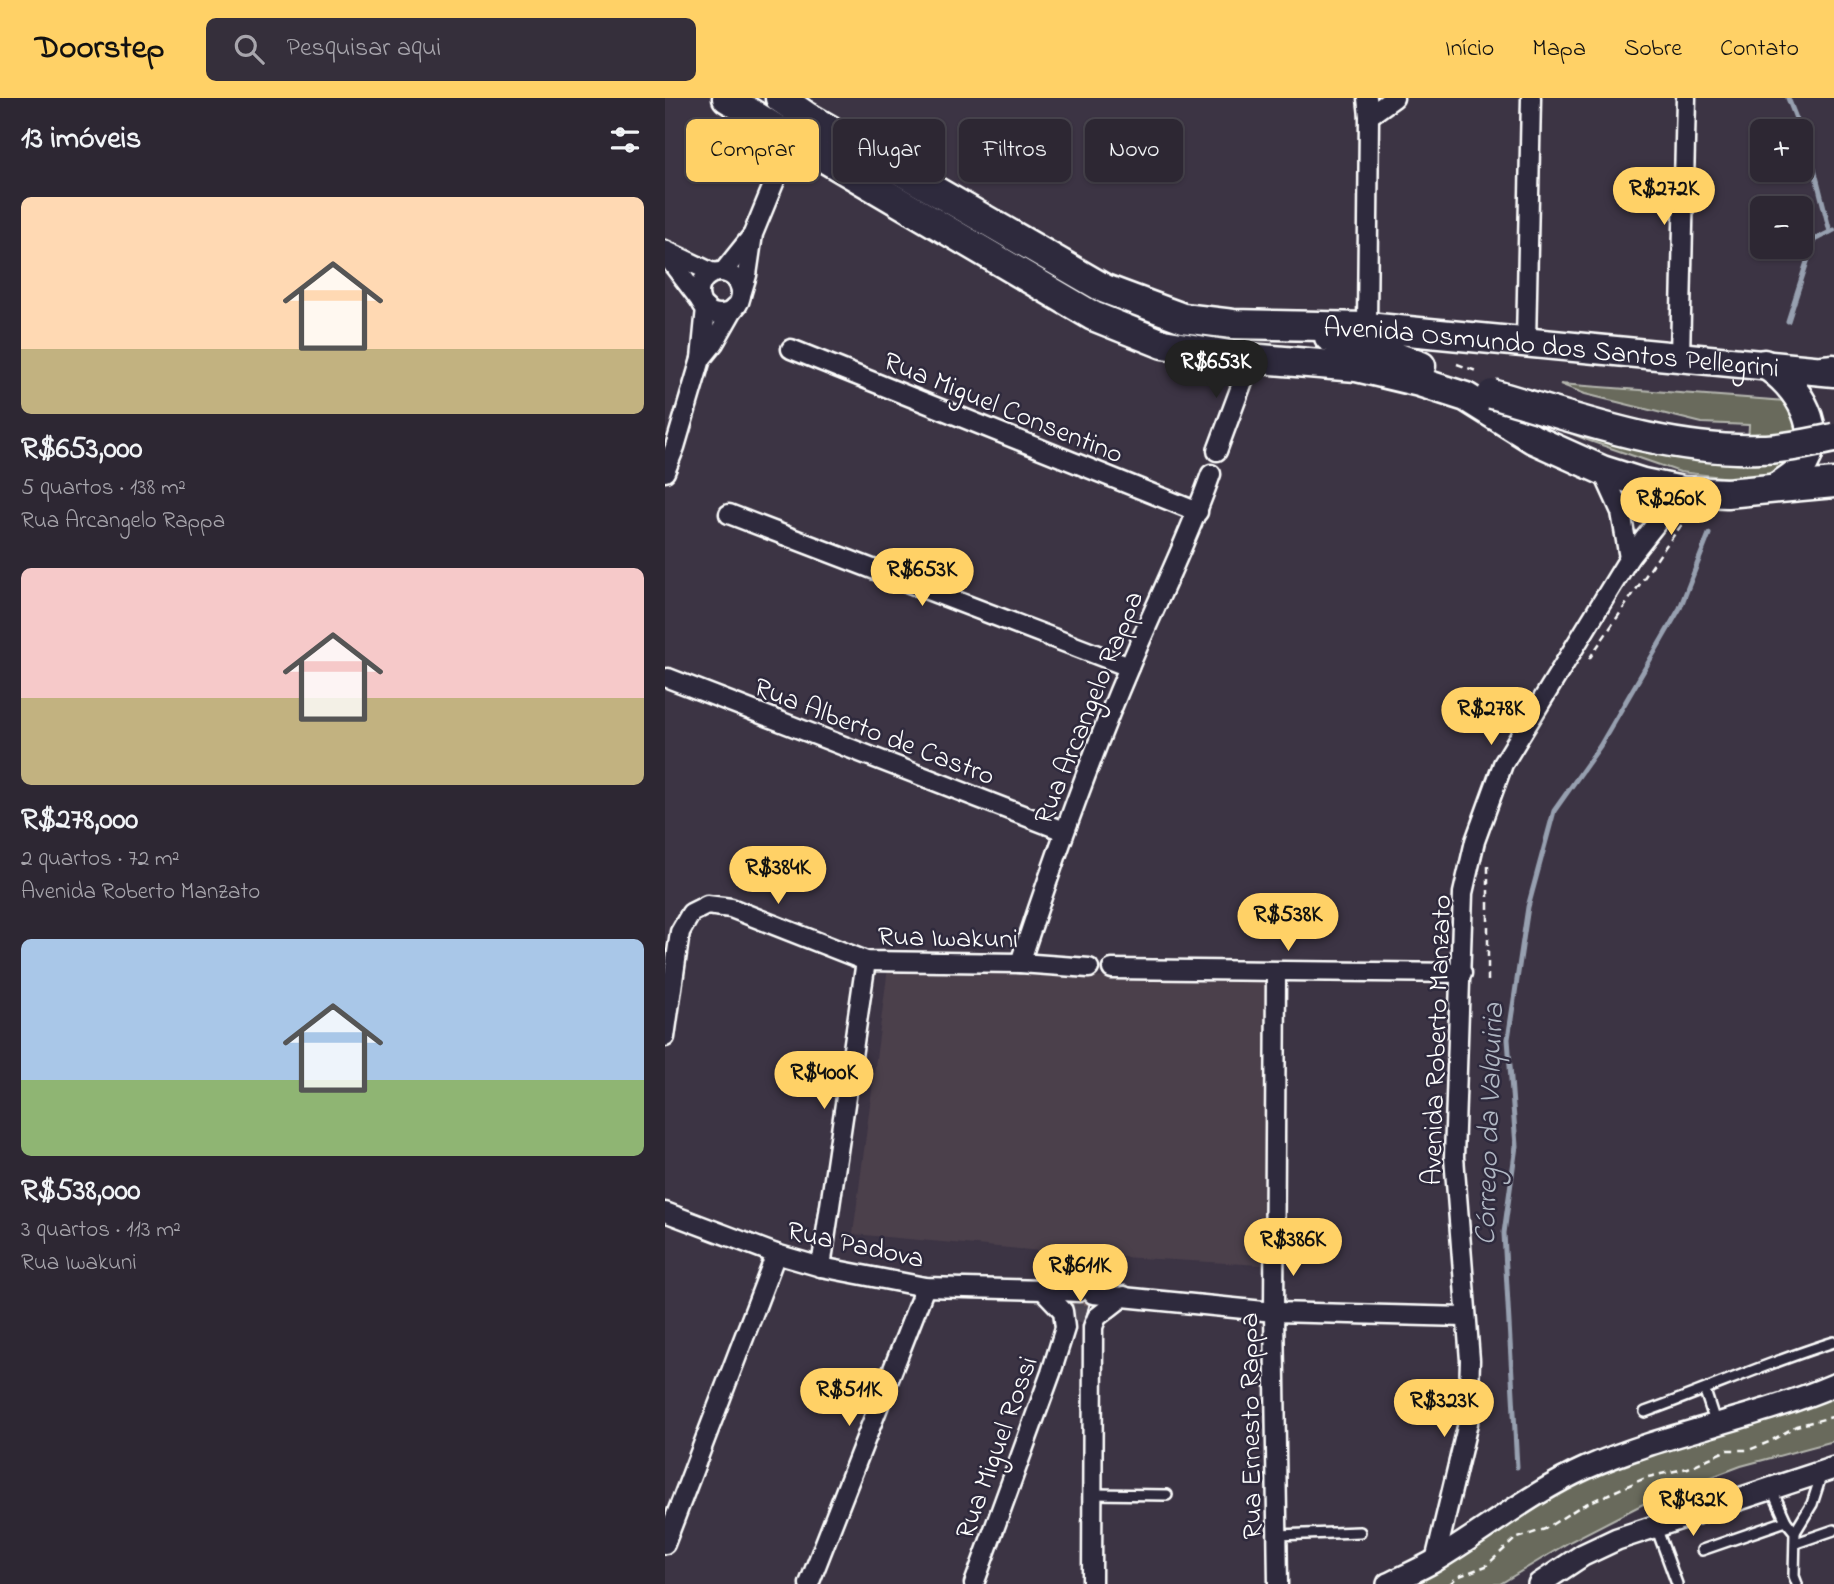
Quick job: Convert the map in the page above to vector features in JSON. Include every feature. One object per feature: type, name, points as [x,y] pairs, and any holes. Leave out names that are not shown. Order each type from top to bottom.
[{"type":"main road","name":"Avenida Osmundo dos Santos Pellegrini","points":[[727,98],[799,118],[1105,289],[1183,318],[1233,324],[1367,327],[1830,370]]},
{"type":"main road","name":"Avenida Osmundo dos Santos Pellegrini","points":[[780,98],[799,118],[1093,316],[1163,344],[1248,358],[1356,367],[1419,382],[1466,397],[1533,439],[1602,470],[1643,483],[1695,492],[1727,493],[1834,483]]},
{"type":"main road","name":"Avenida Osmundo dos Santos Pellegrini","points":[[1267,324],[1361,345],[1485,383]]},
{"type":"main road","points":[[1763,364],[1793,387],[1811,426],[1807,455],[1798,471],[1777,487]]},
{"type":"main road","name":"Avenida Osmundo dos Santos Pellegrini","points":[[1419,382],[1485,383]]},
{"type":"main road","points":[[1485,383],[1619,430],[1680,444],[1762,449],[1834,438]]},
{"type":"street","points":[[1367,327],[1368,107],[1394,98]]},
{"type":"street","points":[[1526,343],[1531,98]]},
{"type":"street","points":[[1680,356],[1686,98]]},
{"type":"street","points":[[701,359],[714,343],[738,302],[753,234],[799,118]]},
{"type":"street","points":[[665,472],[670,444],[701,359],[703,304],[700,286],[708,276],[718,272],[753,234]]},
{"type":"street","points":[[665,252],[734,277],[739,283],[738,302]]},
{"type":"street","points":[[665,252],[711,312],[723,313],[738,302]]},
{"type":"street","name":"Rua Miguel Consentino","points":[[792,349],[1198,512]]},
{"type":"street","points":[[1217,451],[1243,381],[1248,358]]},
{"type":"street","points":[[1602,470],[1622,512],[1629,558]]},
{"type":"street","name":"Rua Arcangelo Rappa","points":[[1020,963],[1063,831],[1129,667],[1198,512],[1211,474]]},
{"type":"street","name":"Avenida Roberto Manzato","points":[[1435,1561],[1468,1423],[1470,1360],[1454,1157],[1463,893],[1475,841],[1503,764],[1629,558],[1695,492]]},
{"type":"street","points":[[729,514],[1129,667]]},
{"type":"street","name":"Rua Alberto de Castro","points":[[668,678],[1063,831]]},
{"type":"street","name":"Rua Iwakuni","points":[[665,1037],[680,932],[691,913],[707,905],[731,908],[866,961],[1020,963],[1089,968]]},
{"type":"street","points":[[821,1267],[866,961]]},
{"type":"street","points":[[1112,969],[1462,973]]},
{"type":"street","name":"Rua Ernesto Rappa","points":[[1276,972],[1274,1312],[1277,1584]]},
{"type":"street","name":"Rua Padova","points":[[665,1212],[776,1254],[821,1267],[925,1287],[1086,1293],[1274,1312],[1465,1317]]},
{"type":"street","points":[[665,1544],[776,1254]]},
{"type":"street","points":[[809,1584],[925,1287]]},
{"type":"street","points":[[1042,1290],[1076,1316],[1093,1336],[1092,1584]]},
{"type":"street","points":[[1076,1316],[1124,1296]]},
{"type":"street","name":"Rua Miguel Rossi","points":[[974,1584],[1051,1373],[1076,1316]]},
{"type":"street","points":[[1388,1584],[1435,1561],[1534,1495],[1583,1469],[1640,1447],[1786,1404],[1834,1385]]},
{"type":"street","points":[[1539,1584],[1583,1555],[1617,1539],[1828,1470]]},
{"type":"lane","points":[[1645,1412],[1705,1391],[1736,1375],[1834,1342]]},
{"type":"lane","points":[[1705,1391],[1716,1426]]},
{"type":"lane","points":[[1795,1532],[1828,1470]]},
{"type":"lane","points":[[1773,1490],[1786,1521],[1795,1532],[1794,1563],[1797,1584]]},
{"type":"lane","points":[[1092,1494],[1167,1495]]},
{"type":"lane","points":[[1702,1550],[1786,1521]]},
{"type":"lane","points":[[1656,1527],[1677,1584]]},
{"type":"lane","points":[[1796,1543],[1834,1530]]},
{"type":"lane","points":[[1277,1535],[1360,1532]]},
{"type":"path","points":[[1457,364],[1485,383]]},
{"type":"path","points":[[1583,668],[1665,547],[1695,492]]},
{"type":"path","points":[[1489,860],[1486,887],[1489,982]]},
{"type":"path","points":[[1834,1406],[1834,1422]]},
{"type":"path","points":[[1450,1584],[1457,1577],[1486,1566],[1515,1539],[1545,1529],[1581,1506],[1648,1477],[1688,1468],[1727,1450],[1749,1450],[1796,1426],[1832,1417]]},
{"type":"shaded area","points":[[888,968],[1267,981],[1262,1265],[1086,1255],[853,1234]]},
{"type":"green space","points":[[1560,384],[1786,401],[1796,420],[1797,445],[1786,473],[1747,480],[1680,472],[1542,422],[1692,460],[1747,463],[1749,425],[1702,423],[1585,394]]},
{"type":"green space","points":[[1834,1388],[1834,1441],[1741,1466],[1651,1500],[1571,1541],[1500,1584],[1395,1584],[1560,1484]]},
{"type":"building","points":[[1094,1291],[1084,1321],[1070,1317],[1074,1306],[1068,1304],[1072,1292]]},
{"type":"waterway","points":[[1788,98],[1796,119]]},
{"type":"waterway","points":[[1813,164],[1830,232]]},
{"type":"waterway","name":"Córrego da Valquiria","points":[[1788,321],[1814,240],[1834,230]]},
{"type":"waterway","name":"Córrego da Valquiria","points":[[1517,1467],[1504,1233],[1516,1146],[1508,1039],[1528,907],[1554,811],[1600,746],[1680,608],[1709,534]]},
{"type":"tunnel","points":[[1072,1311],[1086,1314]]}]
